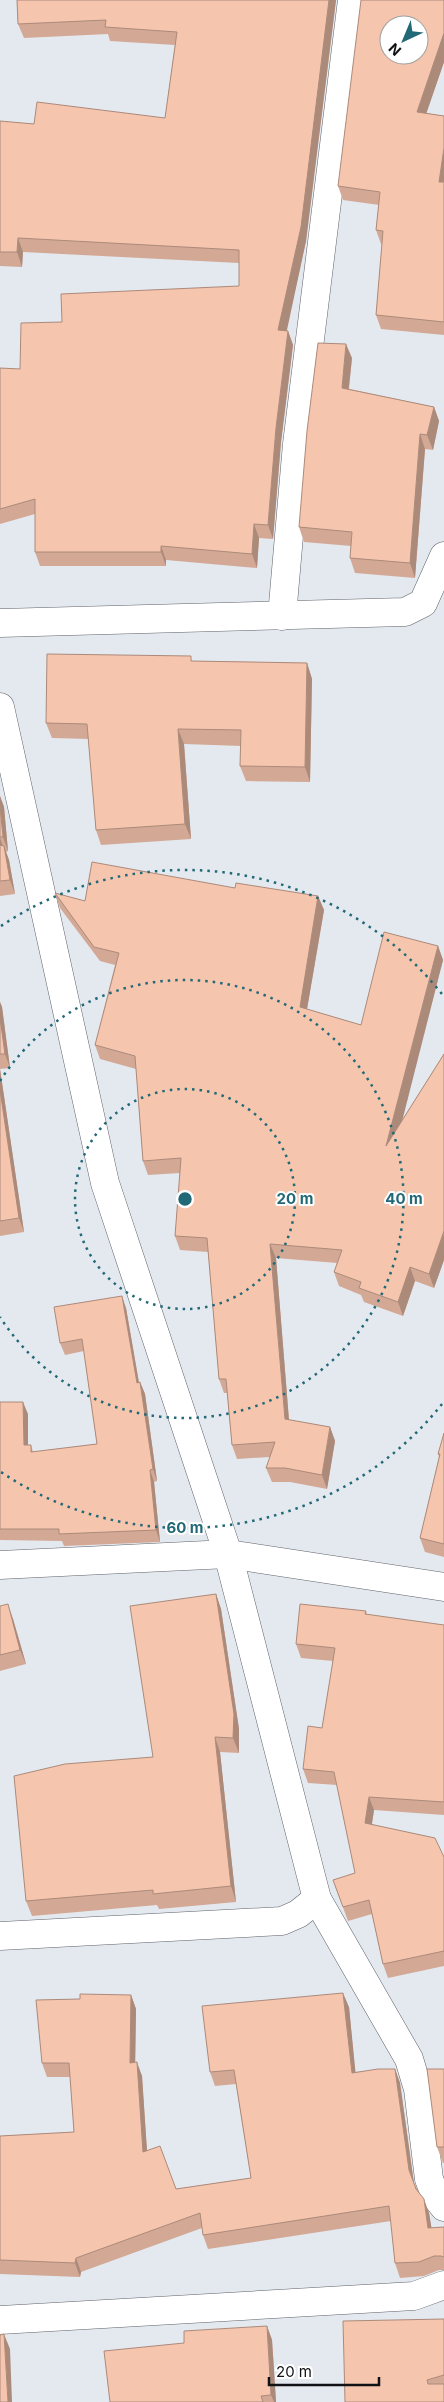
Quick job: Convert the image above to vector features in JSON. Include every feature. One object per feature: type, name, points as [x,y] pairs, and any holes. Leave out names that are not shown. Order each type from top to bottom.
[{"type":"street","points":[[282,616],[298,444],[352,0]]},
{"type":"street","points":[[0,623],[405,612],[423,603],[444,556]]},
{"type":"street","points":[[0,706],[105,1183],[228,1554],[317,1899],[409,2058],[418,2089],[429,2179],[436,2197],[444,2207]]},
{"type":"street","points":[[0,1565],[228,1554],[444,1587]]},
{"type":"street","points":[[0,1936],[282,1921],[298,1914],[317,1899]]},
{"type":"street","points":[[0,2320],[414,2296],[444,2285]]},
{"type":"building","points":[[17,0],[329,0],[301,227],[278,330],[288,331],[276,428],[268,525],[254,524],[252,554],[161,546],[161,552],[35,552],[35,499],[0,509],[0,368],[20,369],[21,323],[62,322],[61,294],[239,286],[239,250],[18,238],[17,252],[0,252],[0,121],[34,124],[37,102],[165,118],[177,32],[105,27],[106,20],[18,24]]},
{"type":"building","points":[[361,0],[444,0],[444,33],[417,112],[444,116],[444,148],[439,182],[444,182],[444,322],[376,315],[383,231],[376,230],[380,192],[338,186]]},
{"type":"building","points":[[318,343],[346,344],[342,388],[434,407],[427,435],[420,434],[410,563],[350,558],[352,532],[299,527],[307,431]]},
{"type":"building","points":[[47,654],[191,656],[191,661],[307,663],[305,767],[240,766],[241,730],[178,729],[185,824],[96,830],[87,724],[46,723]]},
{"type":"building","points":[[0,806],[3,837],[0,837]]},
{"type":"building","points":[[0,845],[4,846],[10,880],[0,881]]},
{"type":"building","points":[[92,862],[235,888],[236,883],[318,896],[300,1007],[361,1025],[384,932],[438,946],[386,1146],[444,1054],[444,1231],[429,1274],[410,1267],[398,1302],[359,1288],[361,1282],[334,1272],[342,1250],[270,1244],[285,1419],[330,1427],[322,1475],[285,1468],[266,1468],[275,1442],[232,1445],[226,1379],[219,1379],[207,1238],[175,1236],[181,1158],[143,1161],[135,1056],[95,1045],[119,953],[94,947],[55,893],[85,901]]},
{"type":"building","points":[[0,1018],[5,1054],[0,1054]]},
{"type":"building","points":[[0,1090],[19,1218],[0,1221]]},
{"type":"building","points":[[122,1296],[137,1383],[140,1382],[153,1469],[150,1470],[156,1530],[59,1534],[59,1529],[0,1529],[0,1402],[23,1402],[24,1445],[31,1445],[31,1452],[97,1444],[82,1339],[60,1343],[54,1307]]},
{"type":"building","points":[[444,1433],[444,1544],[420,1538]]},
{"type":"building","points":[[216,1594],[234,1714],[233,1738],[215,1737],[231,1886],[153,1894],[153,1890],[26,1901],[14,1776],[65,1764],[153,1757],[130,1606]]},
{"type":"building","points":[[8,1604],[20,1650],[0,1655],[0,1606]]},
{"type":"building","points":[[300,1604],[366,1611],[365,1614],[444,1625],[444,1802],[369,1797],[365,1823],[435,1838],[444,1857],[444,1951],[383,1964],[369,1900],[343,1907],[333,1880],[355,1873],[334,1772],[303,1769],[308,1726],[322,1728],[335,1648],[296,1644]]},
{"type":"building","points":[[343,1993],[352,2073],[378,2069],[395,2069],[409,2170],[416,2189],[424,2199],[428,2228],[444,2227],[444,2257],[434,2256],[419,2262],[395,2263],[389,2206],[203,2235],[200,2213],[76,2258],[75,2263],[0,2260],[0,2136],[74,2132],[69,2063],[42,2063],[36,2000],[80,1999],[80,1994],[131,1995],[130,2063],[137,2062],[143,2152],[160,2146],[176,2189],[251,2178],[234,2070],[210,2072],[202,2006]]},
{"type":"building","points":[[427,2069],[444,2069],[444,2147],[437,2147]]},
{"type":"building","points":[[444,2319],[444,2375],[427,2380],[428,2384],[444,2384],[444,2402],[345,2402],[343,2321]]},
{"type":"building","points":[[267,2326],[271,2395],[261,2396],[263,2402],[110,2402],[104,2351],[184,2343],[184,2331]]},
{"type":"building","points":[[4,2334],[8,2402],[0,2402],[0,2335]]}]
